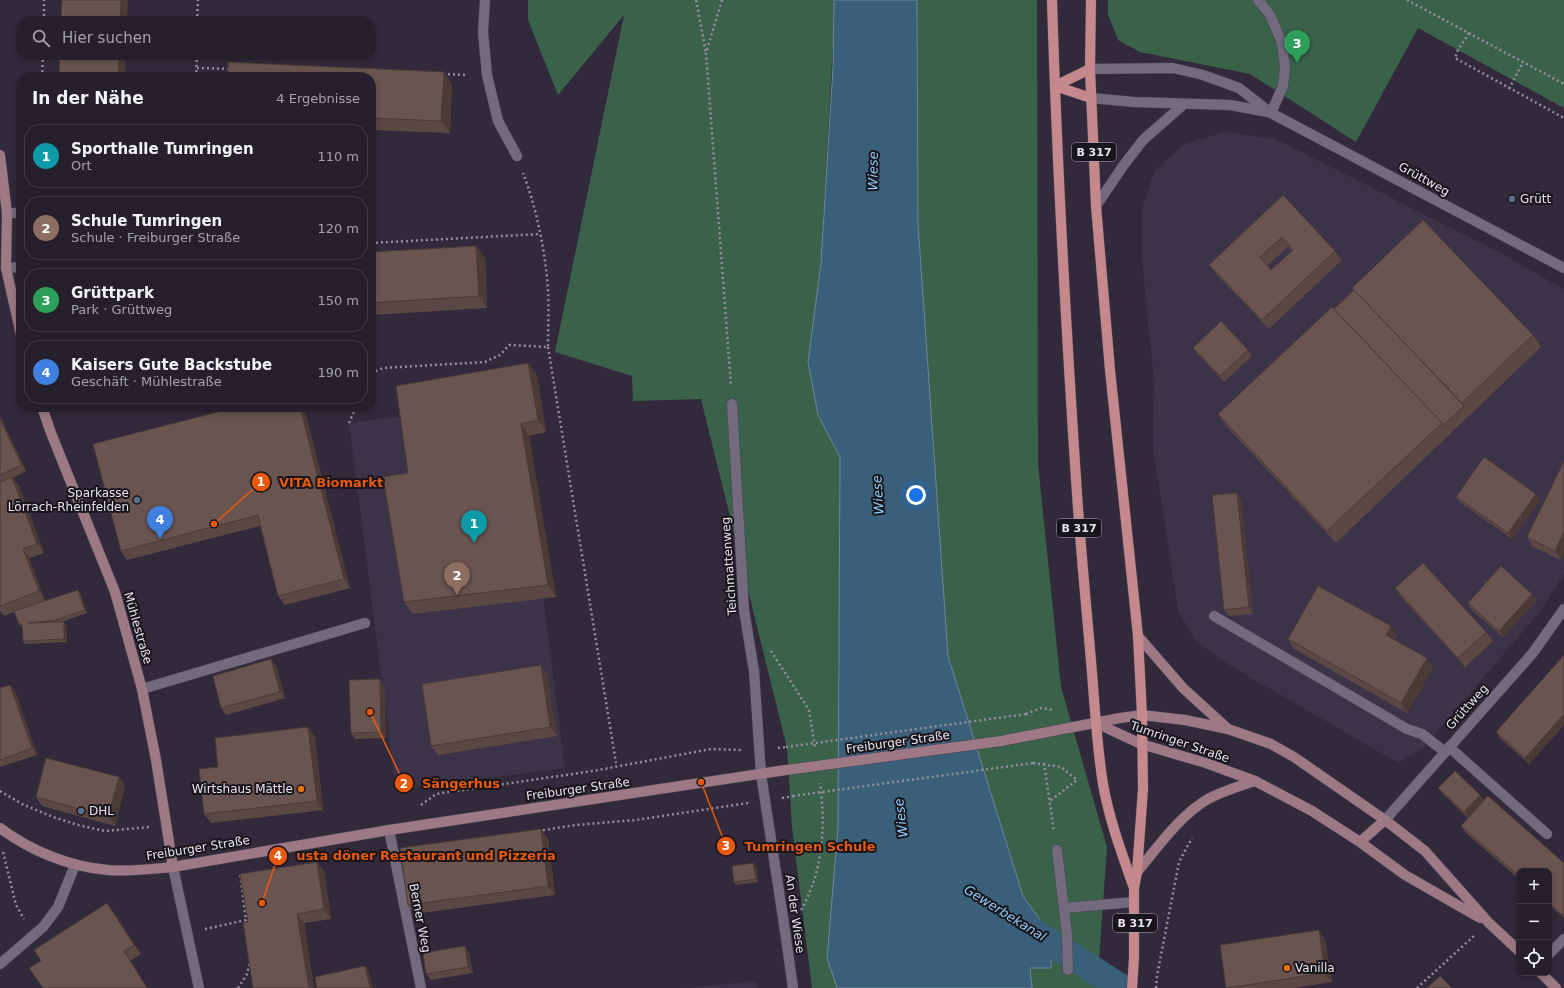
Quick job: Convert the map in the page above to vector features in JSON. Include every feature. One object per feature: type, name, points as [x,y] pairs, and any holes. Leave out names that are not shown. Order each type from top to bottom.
[{"type":"main road","name":"B 317","points":[[1052,0],[1066,333],[1080,549],[1096,724],[1103,786],[1115,832],[1134,888]]},
{"type":"main road","name":"B 317","points":[[1091,0],[1090,69],[1096,206],[1110,370],[1138,636],[1142,715],[1141,744],[1143,789],[1137,872],[1134,888],[1134,958],[1132,988]]},
{"type":"main road","points":[[1055,86],[1090,69]]},
{"type":"main road","points":[[1055,86],[1091,98]]},
{"type":"street","points":[[485,0],[483,32],[487,75],[498,121],[517,156]]},
{"type":"street","points":[[1258,0],[1270,15],[1282,43],[1285,67],[1282,86],[1271,113]]},
{"type":"street","name":"Grüttweg","points":[[1090,69],[1173,68],[1203,75],[1239,88],[1271,113],[1564,268]]},
{"type":"street","name":"Grüttweg","points":[[1091,98],[1134,102],[1230,105],[1271,113]]},
{"type":"street","points":[[1096,206],[1123,166],[1143,140],[1184,104]]},
{"type":"street","points":[[0,155],[7,213],[4,244],[6,268],[16,313]]},
{"type":"street","points":[[7,213],[16,213]]},
{"type":"street","points":[[6,268],[16,267]]},
{"type":"street","name":"Teichmattenweg","points":[[732,404],[744,610],[754,671],[759,725]]},
{"type":"street","name":"Mühlestraße","points":[[44,412],[115,592],[142,689],[156,760],[173,867]]},
{"type":"street","name":"Grüttweg","points":[[1385,820],[1532,654],[1564,609]]},
{"type":"street","points":[[1214,616],[1407,729],[1422,734],[1447,750],[1547,834]]},
{"type":"street","points":[[142,689],[365,623]]},
{"type":"street","points":[[1138,636],[1183,688],[1228,729]]},
{"type":"street","name":"Tumringer Straße","points":[[1096,724],[1120,718],[1142,715],[1185,720],[1228,729],[1271,744],[1294,757],[1385,820],[1425,851],[1489,923],[1516,949]]},
{"type":"street","name":"Tumringer Straße","points":[[1096,724],[1141,744],[1255,781],[1312,811],[1360,842],[1405,875],[1489,923]]},
{"type":"street","name":"Freiburger Straße","points":[[0,828],[12,837],[40,852],[75,865],[108,870],[140,871],[173,867],[389,830],[779,771],[1001,741],[1096,724]]},
{"type":"street","name":"An der Wiese","points":[[759,725],[761,774],[793,988]]},
{"type":"street","points":[[1137,872],[1175,827],[1207,799],[1255,781]]},
{"type":"street","points":[[1360,842],[1385,820]]},
{"type":"street","name":"Berner Weg","points":[[389,830],[421,988]]},
{"type":"street","points":[[1057,850],[1067,935],[1068,970]]},
{"type":"street","points":[[0,964],[43,927],[58,907],[75,865]]},
{"type":"street","points":[[173,867],[199,988]]},
{"type":"street","points":[[1064,908],[1134,902]]},
{"type":"street","points":[[1552,951],[1564,939]]},
{"type":"street","points":[[1544,976],[1556,988]]},
{"type":"path","points":[[44,0],[44,16]]},
{"type":"path","points":[[198,0],[198,16]]},
{"type":"path","points":[[696,0],[706,53],[732,404]]},
{"type":"path","points":[[706,53],[722,0]]},
{"type":"path","points":[[1407,0],[1564,84]]},
{"type":"path","points":[[1469,33],[1455,58],[1564,118]]},
{"type":"path","points":[[42,72],[43,60]]},
{"type":"path","points":[[197,60],[197,72]]},
{"type":"path","points":[[1509,89],[1523,62]]},
{"type":"path","points":[[197,68],[236,69]]},
{"type":"path","points":[[440,74],[487,75]]},
{"type":"path","points":[[517,156],[532,195],[540,234],[548,289],[548,347],[616,763]]},
{"type":"path","points":[[376,243],[540,234]]},
{"type":"path","points":[[376,371],[383,368],[485,362],[500,355],[509,345],[548,347]]},
{"type":"path","points":[[349,423],[354,412]]},
{"type":"path","points":[[786,747],[1026,714],[1041,708]]},
{"type":"path","points":[[418,808],[436,794],[593,771],[712,750],[760,750]]},
{"type":"path","points":[[793,796],[1033,763],[1044,763],[1061,767],[1077,780],[1049,801]]},
{"type":"path","points":[[1044,763],[1057,850]]},
{"type":"path","points":[[0,791],[22,804],[53,817],[78,825],[105,831],[166,825]]},
{"type":"path","points":[[536,831],[575,825],[636,820],[765,800]]},
{"type":"path","points":[[1156,988],[1157,976],[1180,862],[1192,836]]},
{"type":"path","points":[[2,846],[16,905],[34,935]]},
{"type":"path","points":[[238,856],[247,926]]},
{"type":"path","points":[[187,933],[246,920]]},
{"type":"path","points":[[1417,988],[1489,923]]},
{"type":"path","points":[[238,988],[247,974],[250,958]]},
{"type":"shaded area","points":[[1224,132],[1276,139],[1502,254],[1564,289],[1564,574],[1539,613],[1422,749],[1398,763],[1229,665],[1195,640],[1178,610],[1153,448],[1154,381],[1142,260],[1142,209],[1154,172],[1182,145]]},
{"type":"shaded area","points":[[518,401],[565,768],[396,790],[349,423]]},
{"type":"shaded area","points":[[757,981],[758,988],[685,988]]},
{"type":"green space","points":[[528,0],[834,0],[833,45],[821,263],[808,362],[818,415],[840,457],[838,827],[827,958],[837,988],[812,988],[792,827],[787,748],[701,399],[633,401],[632,376],[555,352],[624,15],[558,95],[528,20]]},
{"type":"green space","points":[[917,0],[1037,0],[1038,464],[1061,687],[1107,847],[1097,988],[1032,988],[1030,968],[1051,968],[1043,924],[1023,896],[948,656],[918,224]]},
{"type":"green space","points":[[1108,0],[1564,0],[1564,108],[1418,28],[1356,142],[1250,74],[1140,52],[1118,40],[1108,14]]},
{"type":"water","name":"Wiese","points":[[834,0],[917,0],[918,224],[948,656],[1023,896],[1043,924],[1052,929],[1051,968],[1030,968],[1032,988],[837,988],[827,958],[838,827],[840,457],[818,415],[808,362],[821,263],[833,67]]},
{"type":"building","points":[[62,0],[121,0],[120,16],[61,16]]},
{"type":"building","points":[[60,60],[119,60],[118,72],[59,72]]},
{"type":"building","points":[[228,62],[444,72],[441,121],[376,118],[376,72],[228,72]]},
{"type":"building","points":[[1283,195],[1335,251],[1262,320],[1209,265]],"holes":[[[1282,237],[1293,250],[1271,270],[1260,257]]]},
{"type":"building","points":[[1423,220],[1533,335],[1462,403],[1352,288]]},
{"type":"building","points":[[476,246],[479,296],[376,303],[376,252]]},
{"type":"building","points":[[1354,290],[1464,406],[1444,425],[1334,309]]},
{"type":"building","points":[[1332,307],[1442,423],[1327,531],[1218,414]]},
{"type":"building","points":[[1221,321],[1248,350],[1220,376],[1193,348]]},
{"type":"building","points":[[528,363],[538,420],[521,424],[548,585],[404,602],[383,477],[408,473],[396,386]]},
{"type":"building","points":[[218,412],[301,412],[344,579],[278,596],[258,515],[121,551],[93,444]]},
{"type":"building","points":[[0,419],[22,465],[0,475]]},
{"type":"building","points":[[1484,457],[1536,494],[1508,533],[1456,497]]},
{"type":"building","points":[[1564,461],[1564,532],[1555,551],[1527,537]]},
{"type":"building","points":[[12,477],[37,544],[23,549],[39,591],[0,606],[0,482]]},
{"type":"building","points":[[1237,493],[1249,607],[1224,610],[1212,495]]},
{"type":"building","points":[[1423,563],[1486,632],[1458,658],[1395,588]]},
{"type":"building","points":[[1501,566],[1532,594],[1499,631],[1468,603]]},
{"type":"building","points":[[1318,586],[1391,626],[1386,635],[1427,658],[1401,703],[1288,639]]},
{"type":"building","points":[[78,590],[85,610],[56,620],[28,623],[64,622],[64,639],[23,641],[22,624],[19,624],[14,611]]},
{"type":"building","points":[[1564,655],[1564,714],[1525,758],[1496,732]]},
{"type":"building","points":[[271,659],[280,692],[221,708],[213,676]]},
{"type":"building","points":[[541,665],[550,727],[431,746],[422,684]]},
{"type":"building","points":[[380,679],[381,732],[351,733],[349,680]]},
{"type":"building","points":[[10,685],[32,748],[0,760],[0,688]]},
{"type":"building","points":[[308,727],[317,801],[204,814],[199,769],[218,767],[215,738]]},
{"type":"building","points":[[46,758],[119,777],[108,817],[36,797]]},
{"type":"building","points":[[1455,771],[1480,795],[1464,812],[1438,788]]},
{"type":"building","points":[[1488,796],[1564,863],[1564,913],[1562,915],[1552,906],[1552,868],[1516,868],[1516,873],[1461,826]]},
{"type":"building","points":[[541,829],[548,886],[408,905],[400,848]]},
{"type":"building","points":[[317,862],[324,909],[297,914],[309,988],[253,988],[243,922],[248,922],[240,874]]},
{"type":"building","points":[[753,863],[756,879],[734,882],[732,866]]},
{"type":"building","points":[[107,903],[134,945],[124,951],[147,988],[43,988],[29,968],[41,961],[34,950]]},
{"type":"building","points":[[1319,930],[1325,973],[1226,988],[1220,945]]},
{"type":"building","points":[[465,946],[468,967],[426,974],[423,953]]},
{"type":"building","points":[[365,966],[370,988],[317,988],[315,977]]},
{"type":"building","points":[[1440,976],[1452,988],[1427,988]]},
{"type":"waterway","name":"Gewerbekanal","points":[[1020,923],[1122,988]]},
{"type":"place","name":"Grüttpark","points":[[1297,63]]},
{"type":"place","name":"Grütt","points":[[1512,199]]},
{"type":"place","name":"Sparkasse Lörrach-Rheinfelden","points":[[137,500]]},
{"type":"place","name":"VITA Biomarkt","points":[[214,524]]},
{"type":"place","name":"Kaisers Gute Backstube","points":[[160,539]]},
{"type":"place","name":"Sporthalle Tumringen","points":[[474,543]]},
{"type":"place","name":"Schule Tumringen","points":[[457,595]]},
{"type":"place","name":"Sängerhus","points":[[370,712]]},
{"type":"place","name":"Tumringen Schule","points":[[701,782]]},
{"type":"place","name":"Wirtshaus Mättle","points":[[301,789]]},
{"type":"place","name":"DHL","points":[[81,811]]},
{"type":"place","name":"usta döner Restaurant und Pizzeria","points":[[262,903]]},
{"type":"place","name":"Vanilla","points":[[1287,968]]}]
